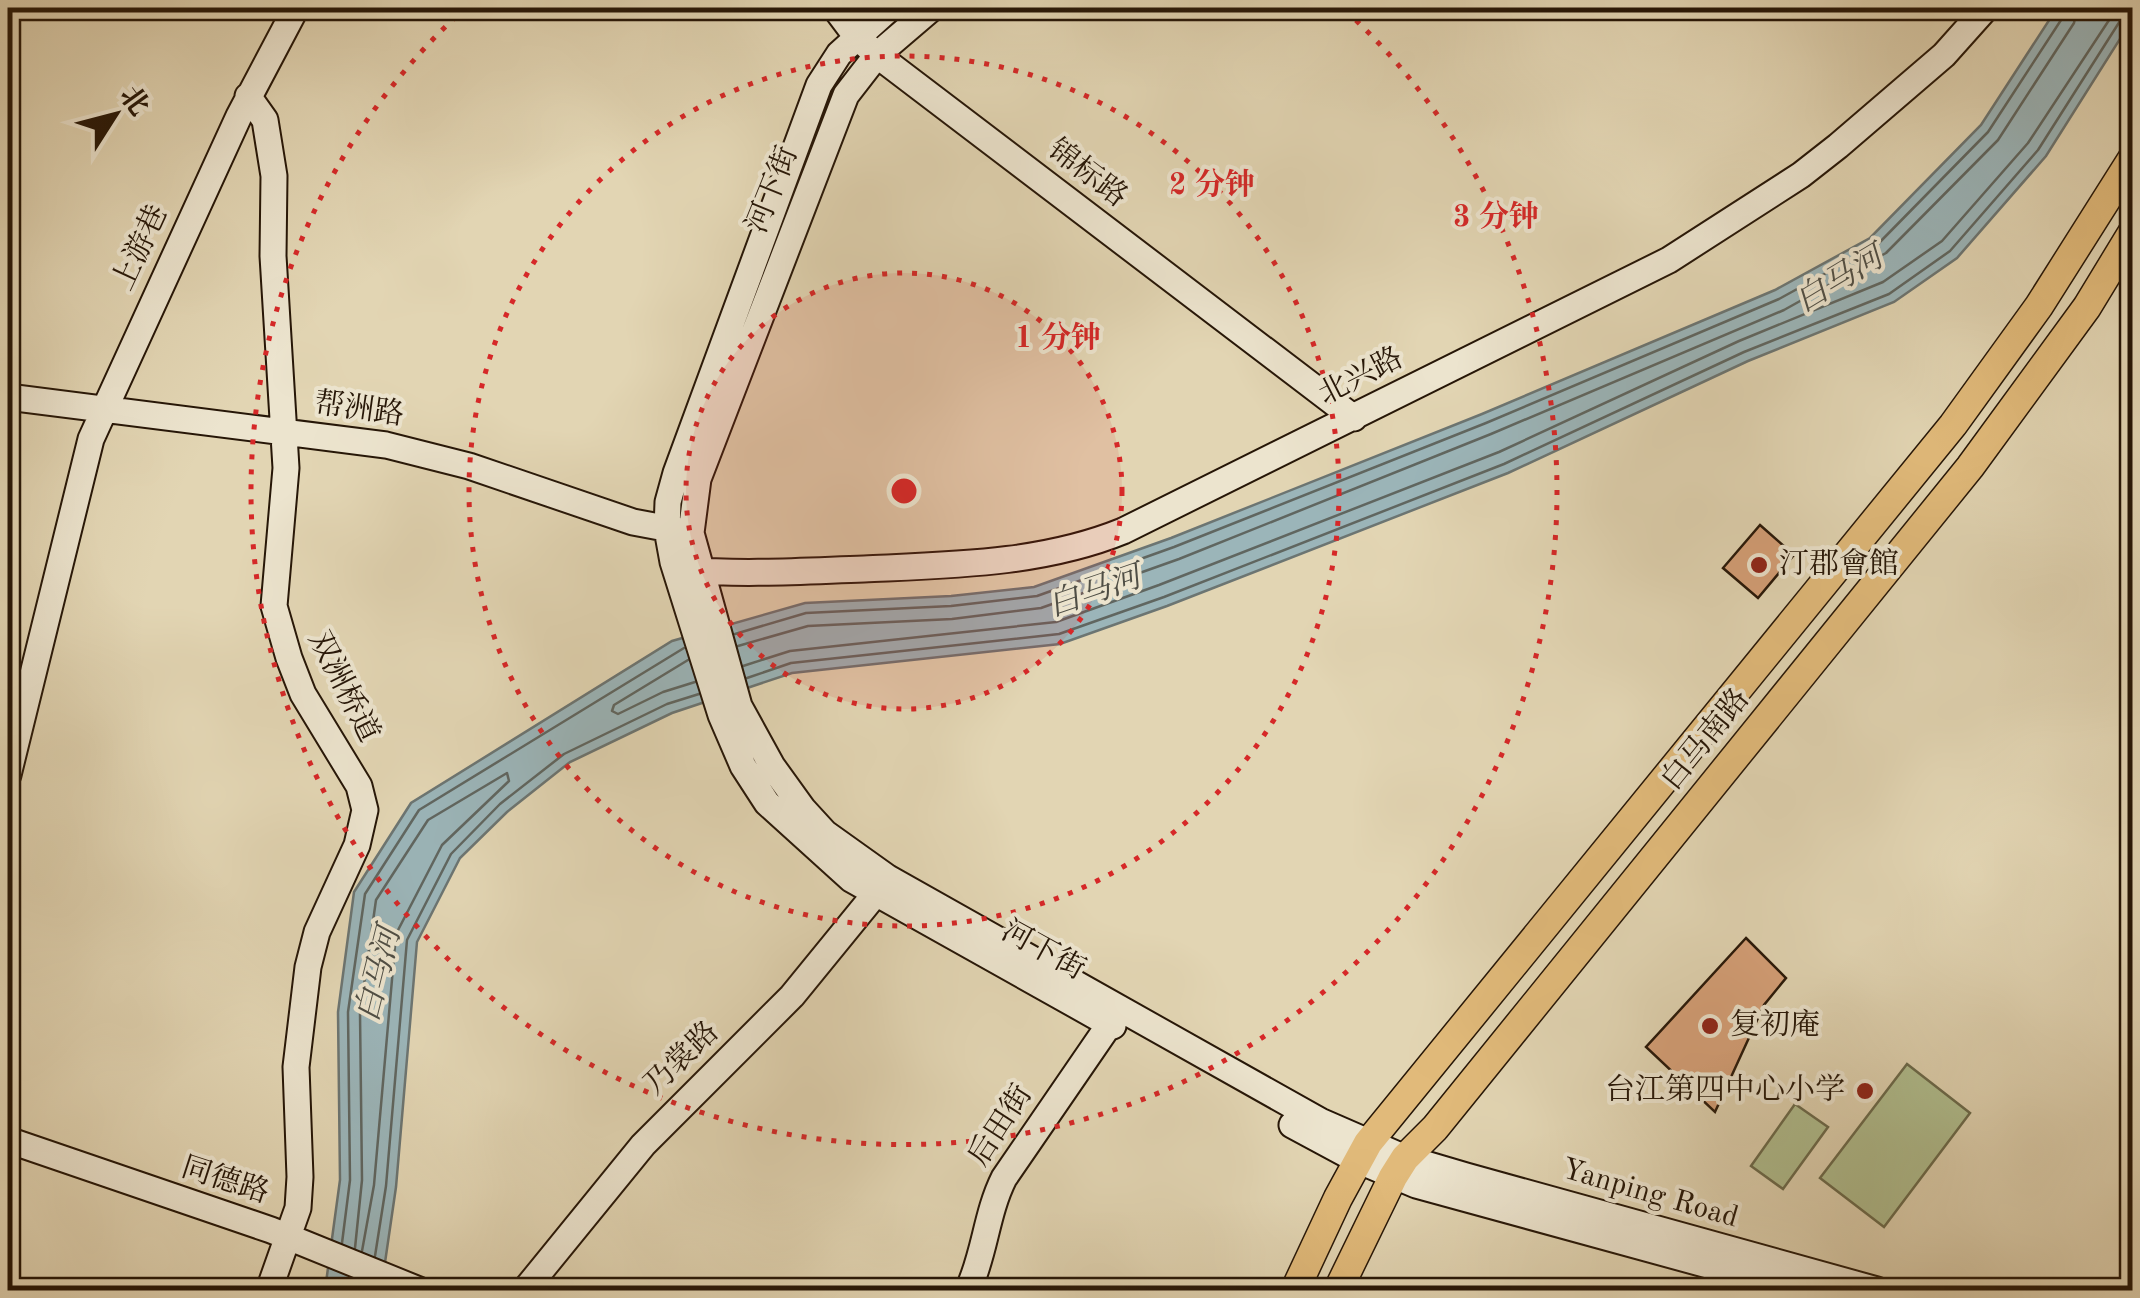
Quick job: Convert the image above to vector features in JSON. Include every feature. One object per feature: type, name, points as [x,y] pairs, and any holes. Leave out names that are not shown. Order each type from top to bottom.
[{"type":"main road","points":[[1295,1290],[1362,1152],[1953,425],[2048,292],[2132,159]]},
{"type":"main road","name":"白马南路","points":[[1338,1290],[1399,1168],[1970,468],[2087,307],[2132,234]]},
{"type":"street","name":"上游巷","points":[[8,775],[91,440],[248,96],[296,8]]},
{"type":"street","name":"锦标路","points":[[834,8],[876,54],[1354,418]]},
{"type":"street","name":"河下街","points":[[890,8],[839,54],[819,85],[668,502],[730,711],[803,809],[882,886],[1114,1018],[1320,1121],[1362,1152],[1399,1168]]},
{"type":"street","name":"河下街","points":[[679,531],[846,95],[876,54],[932,8]]},
{"type":"street","name":"北兴路","points":[[688,570],[739,573],[957,564],[1085,545],[1145,522],[1669,260],[1801,175],[1944,55],[1986,8]]},
{"type":"street","name":"双洲桥道","points":[[248,96],[264,120],[273,158],[273,256],[286,479],[273,595],[277,622],[304,694],[359,786],[365,810],[357,845],[317,932],[306,980],[295,1082],[300,1192],[269,1290]]},
{"type":"street","name":"帮洲路","points":[[8,397],[412,450],[633,522],[679,531]]},
{"type":"street","name":"乃裳路","points":[[525,1290],[626,1163],[774,1015],[882,886]]},
{"type":"street","name":"后田街","points":[[968,1290],[1004,1178],[1114,1018]]},
{"type":"street","name":"同德路","points":[[8,1140],[288,1236],[419,1290]]},
{"type":"street","name":"Yanping Road","points":[[1399,1168],[1460,1199],[1799,1290]]},
{"type":"street","name":"Yanping Road","points":[[1399,1168],[1877,1290]]},
{"type":"green space","points":[[1907,1064],[1970,1113],[1884,1227],[1820,1178]]},
{"type":"green space","points":[[1795,1104],[1828,1127],[1783,1189],[1751,1166]]},
{"type":"water","name":"白马河","points":[[2057,8],[2132,8],[2132,20],[2046,156],[1957,258],[1894,302],[1748,361],[1508,473],[1060,644],[792,673],[672,713],[570,762],[507,812],[460,858],[417,942],[396,1187],[381,1290],[325,1290],[340,1180],[338,1012],[354,892],[411,803],[672,641],[805,603],[951,596],[1034,587],[1171,538],[1482,414],[1775,290],[1870,238],[1981,125]]},
{"type":"building","points":[[1760,525],[1794,555],[1758,598],[1723,568]]},
{"type":"building","name":"复初庵","points":[[1746,938],[1786,978],[1764,1005],[1715,1112],[1646,1047]]},
{"type":"place","name":"汀郡會館","points":[[1759,565]]},
{"type":"place","name":"复初庵","points":[[1710,1026]]},
{"type":"place","name":"台江第四中心小学","points":[[1865,1091]]}]
